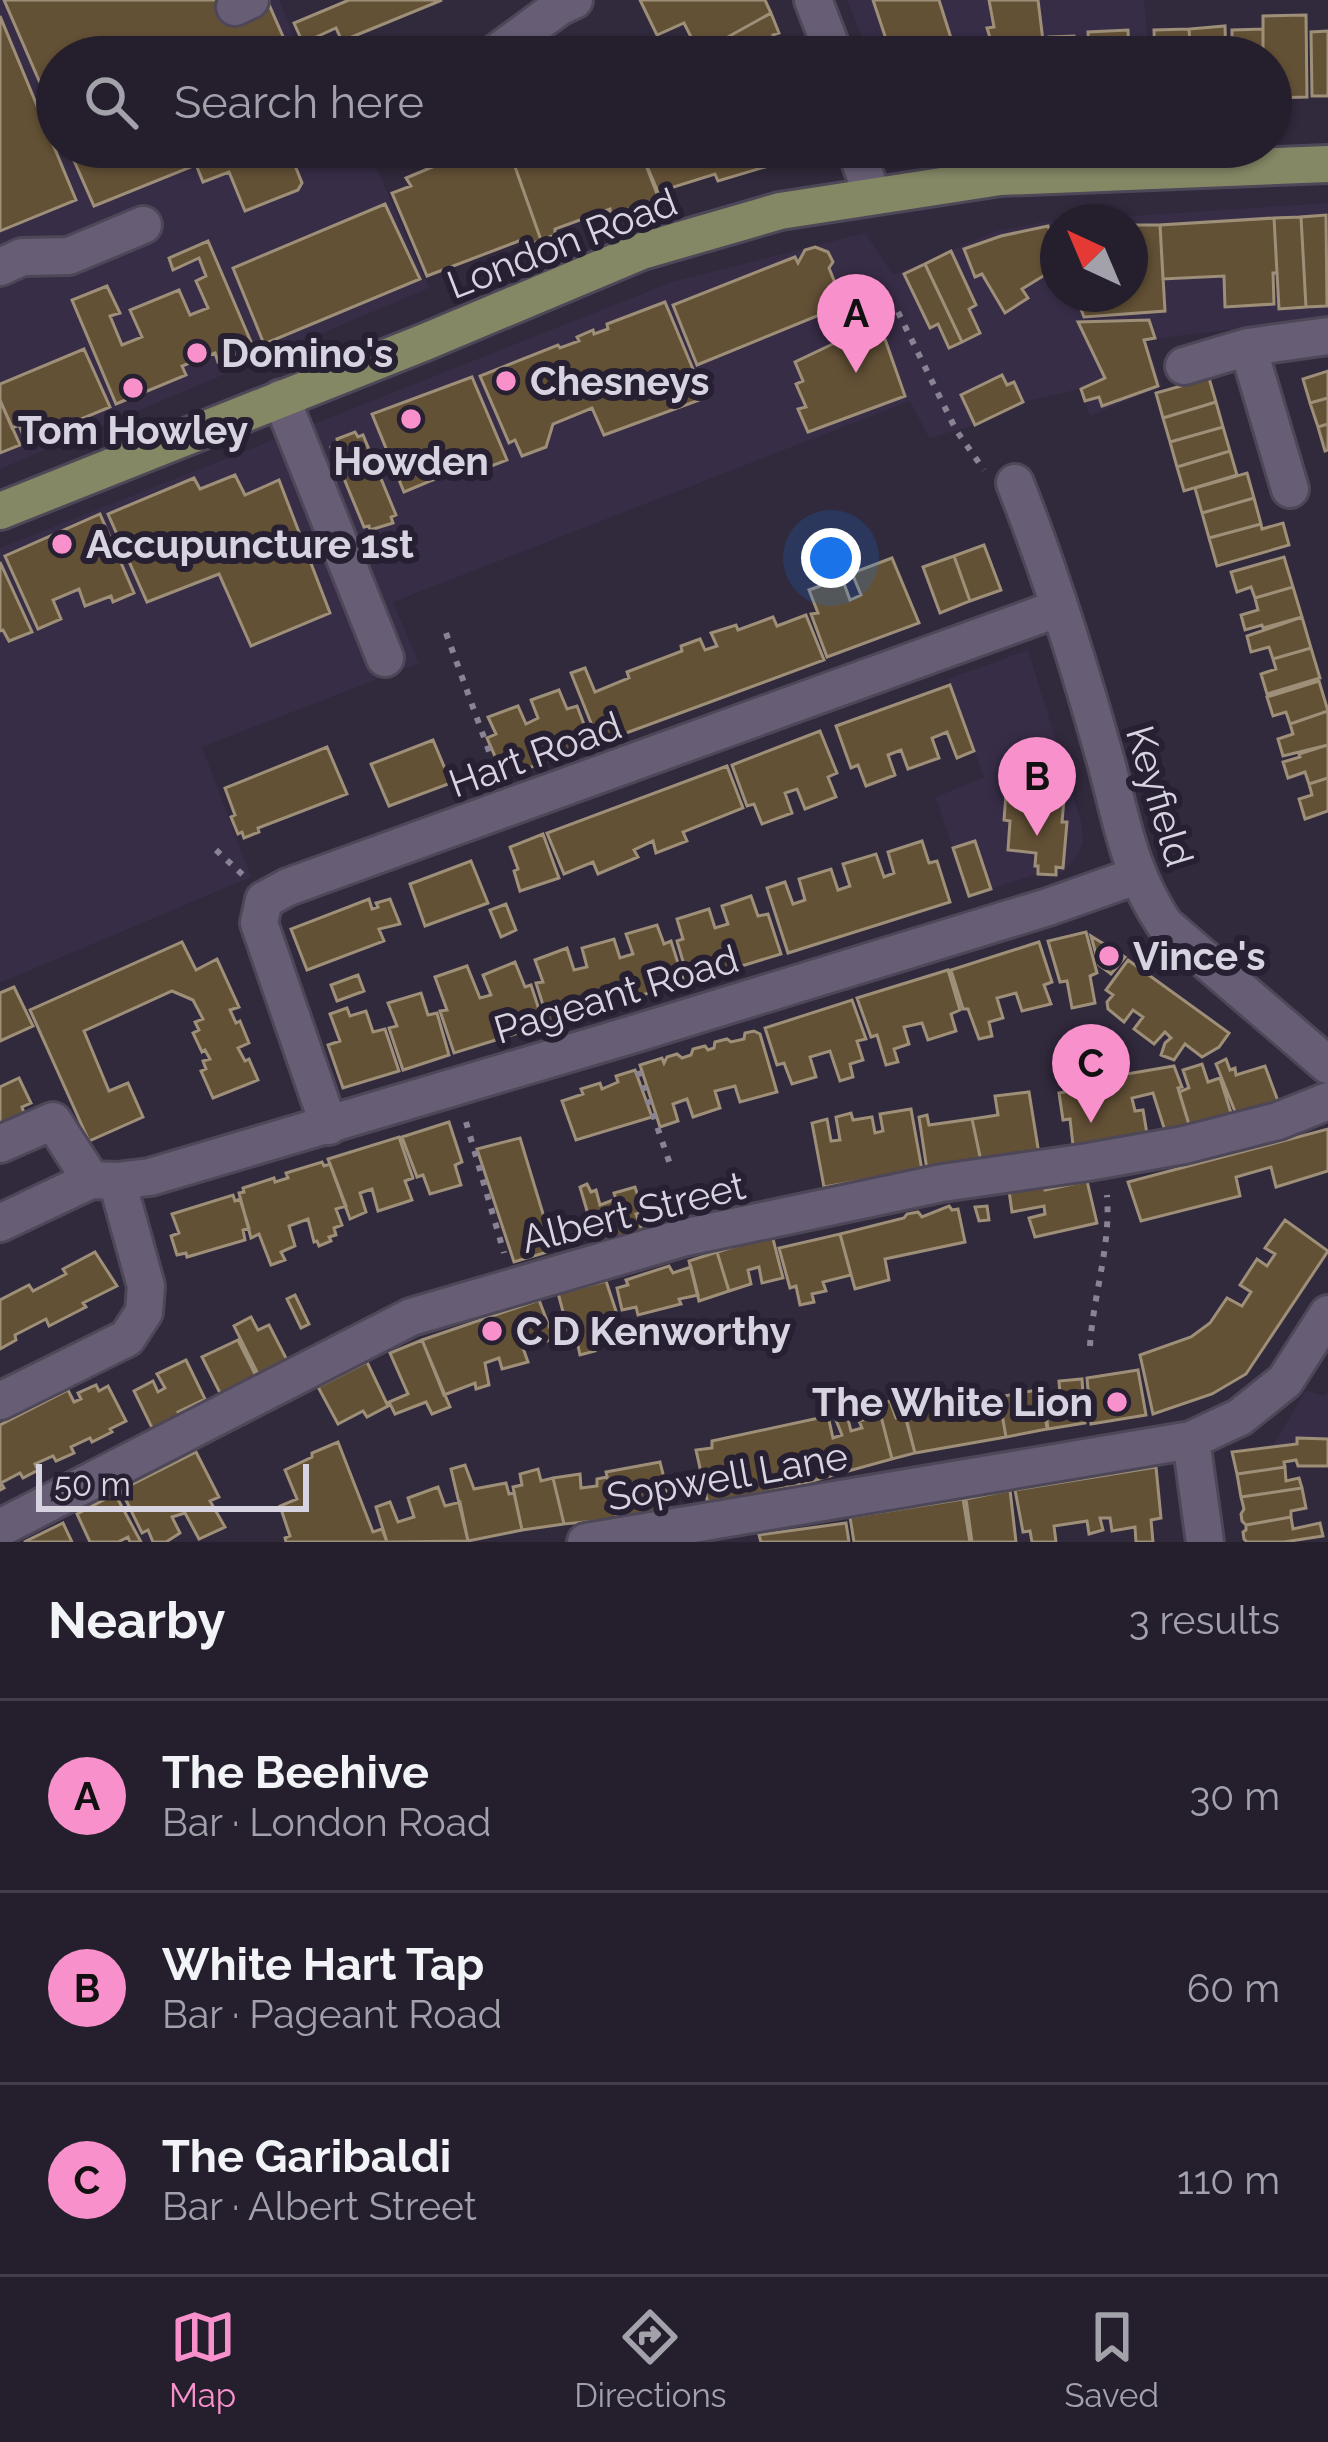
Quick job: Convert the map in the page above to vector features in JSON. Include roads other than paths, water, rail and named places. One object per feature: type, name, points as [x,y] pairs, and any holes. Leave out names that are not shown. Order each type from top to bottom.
[{"type":"main road","name":"London Road","points":[[1292,165],[1328,164]]},
{"type":"main road","name":"London Road","points":[[0,511],[642,251],[780,212],[1000,177],[1227,168]]},
{"type":"street","points":[[813,0],[827,36]]},
{"type":"street","points":[[517,36],[558,2]]},
{"type":"street","points":[[862,168],[872,195]]},
{"type":"street","points":[[0,267],[22,257],[69,256],[143,225]]},
{"type":"street","points":[[1184,366],[1248,347],[1328,336]]},
{"type":"street","points":[[1248,347],[1291,489]]},
{"type":"street","points":[[281,398],[385,658]]},
{"type":"street","name":"Keyfield","points":[[1015,483],[1040,545],[1136,877],[1165,925],[1328,1065]]},
{"type":"street","name":"Hart Road","points":[[328,1126],[259,922],[264,900],[288,887],[1059,608]]},
{"type":"street","name":"Pageant Road","points":[[0,1223],[104,1181],[150,1177],[328,1126],[1136,877]]},
{"type":"street","name":"Albert Street","points":[[0,1528],[411,1317],[682,1238],[942,1183],[1184,1144],[1278,1121],[1328,1101]]},
{"type":"street","points":[[0,1144],[53,1121],[104,1181],[146,1286],[143,1312],[127,1338],[0,1401]]},
{"type":"street","name":"Sopwell Lane","points":[[586,1542],[640,1538],[1191,1440],[1240,1417],[1285,1381],[1328,1314]]},
{"type":"street","points":[[1191,1440],[1205,1542]]},
{"type":"place","name":"Domino's","points":[[197,353]]},
{"type":"place","name":"The Beehive","points":[[856,373]]},
{"type":"place","name":"Chesneys","points":[[506,381]]},
{"type":"place","name":"Tom Howley","points":[[133,388]]},
{"type":"place","name":"Howden","points":[[411,419]]},
{"type":"place","name":"Accupuncture 1st","points":[[62,544]]},
{"type":"place","name":"White Hart Tap","points":[[1037,836]]},
{"type":"place","name":"Vince's","points":[[1109,956]]},
{"type":"place","name":"The Garibaldi","points":[[1091,1123]]},
{"type":"place","name":"C D Kenworthy","points":[[492,1331]]},
{"type":"place","name":"The White Lion","points":[[1117,1402]]}]
